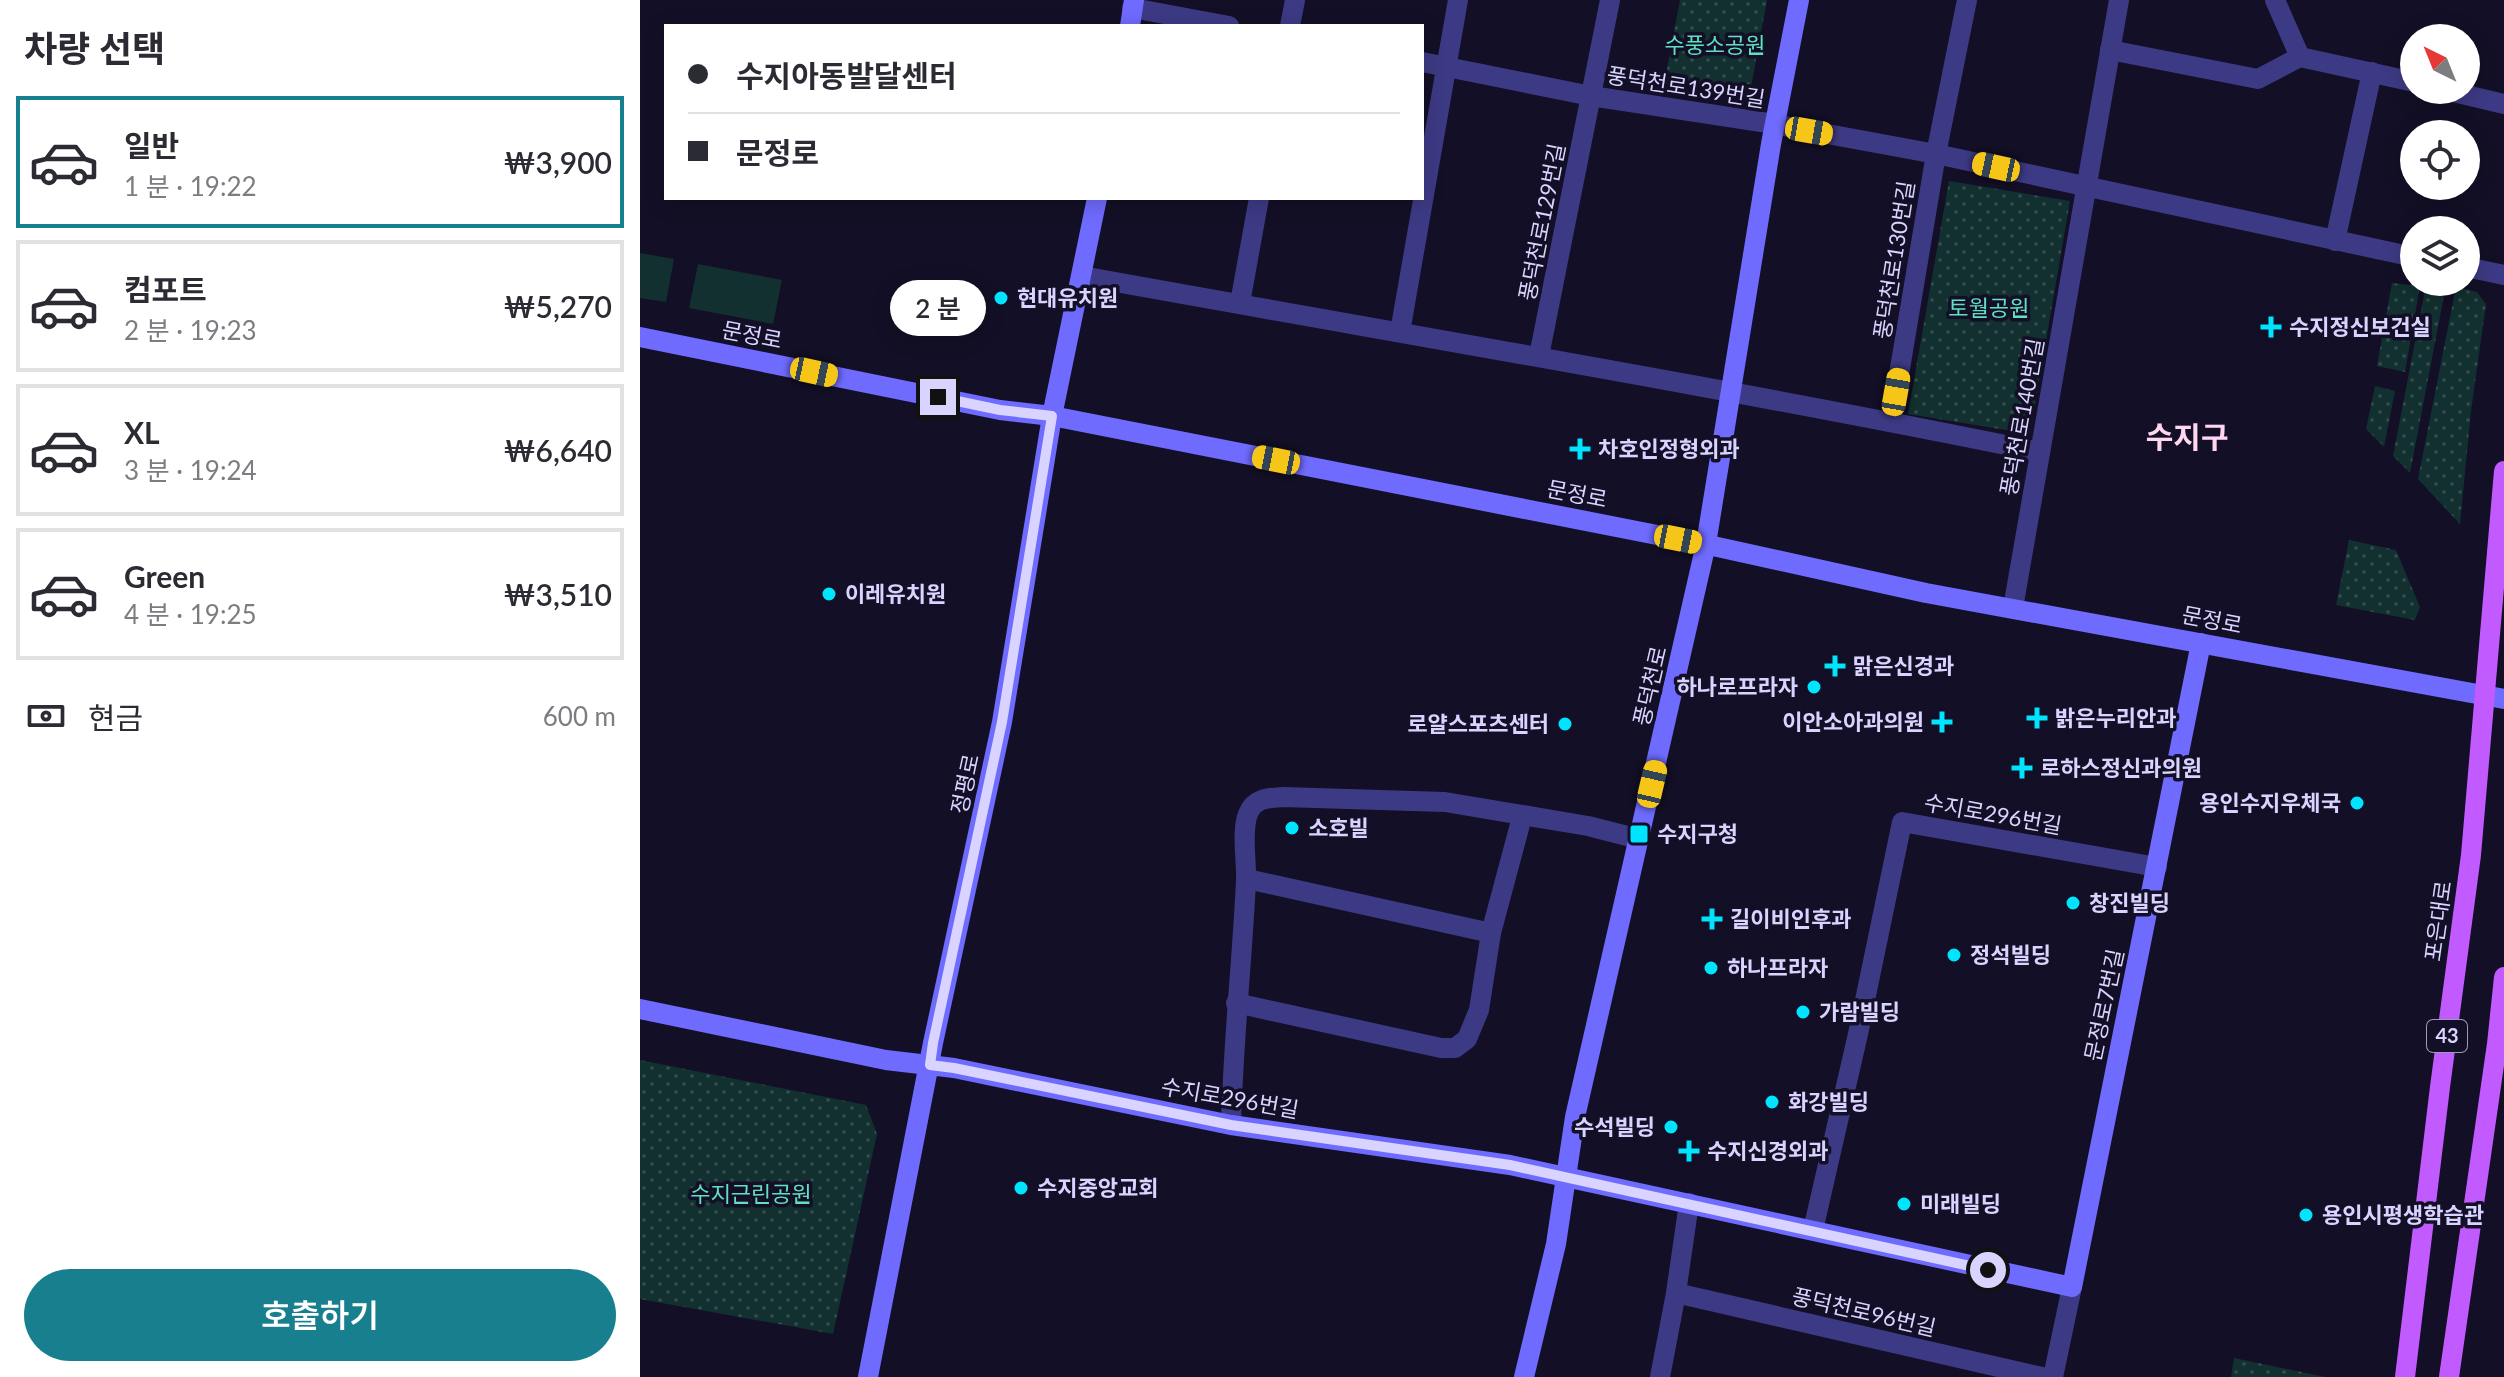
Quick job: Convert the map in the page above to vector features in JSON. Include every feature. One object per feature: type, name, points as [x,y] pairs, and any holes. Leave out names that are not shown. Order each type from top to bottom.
[{"type":"main road","name":"포은대로","points":[[2405,1377],[2440,1087],[2494,697],[2504,471]]},
{"type":"main road","name":"43","points":[[2449,1377],[2504,977]]},
{"type":"street","points":[[1290,24],[1295,0]]},
{"type":"street","points":[[1424,199],[1458,0]]},
{"type":"street","name":"풍덕천로139번길","points":[[1591,96],[1610,0]]},
{"type":"street","name":"풍덕천로","points":[[1524,1377],[1556,1244],[1575,1117],[1706,544],[1729,392],[1799,0]]},
{"type":"street","points":[[1936,154],[1967,0]]},
{"type":"street","name":"풍덕천로140번길","points":[[2013,608],[2119,0]]},
{"type":"street","points":[[2275,0],[2300,57]]},
{"type":"street","points":[[1132,11],[1216,24]]},
{"type":"street","points":[[2110,50],[2258,79],[2300,57],[2400,79]]},
{"type":"street","name":"풍덕천로139번길","points":[[1424,62],[1591,96],[1775,125]]},
{"type":"street","points":[[2335,241],[2372,72]]},
{"type":"street","name":"풍덕천로129번길","points":[[1539,356],[1591,96]]},
{"type":"street","points":[[2480,98],[2504,104]]},
{"type":"street","points":[[1775,125],[1936,154],[2400,254]]},
{"type":"street","name":"풍덕천로130번길","points":[[1891,422],[1936,154]]},
{"type":"street","name":"정평로","points":[[868,1377],[933,1043],[1002,722],[1052,416],[1097,200]]},
{"type":"street","points":[[1240,303],[1259,200]]},
{"type":"street","points":[[1400,332],[1424,200]]},
{"type":"street","points":[[2480,270],[2504,275]]},
{"type":"street","points":[[1082,276],[1539,356],[2040,452]]},
{"type":"street","name":"문정로","points":[[640,337],[1000,410],[1052,416],[1706,544],[1926,593],[2494,697]]},
{"type":"street","name":"문정로7번길","points":[[2053,1377],[2201,643]]},
{"type":"street","points":[[1231,1125],[1236,1003],[1247,879],[1246,818],[1252,806],[1262,799],[1445,802],[1588,826],[1639,839]]},
{"type":"street","points":[[1236,1003],[1441,1048],[1455,1048],[1467,1039],[1479,1010],[1491,933],[1522,817]]},
{"type":"street","name":"수지로296번길","points":[[1813,1230],[1902,822],[2157,867]]},
{"type":"street","points":[[1247,879],[1491,933]]},
{"type":"street","name":"수지로296번길","points":[[640,1009],[886,1060],[954,1068],[1231,1125],[1567,1176],[2072,1287]]},
{"type":"street","points":[[1660,1377],[1689,1203]]},
{"type":"street","name":"풍덕천로96번길","points":[[1676,1293],[2042,1377]]},
{"type":"green space","name":"수풍소공원","points":[[1680,0],[1767,0],[1751,87],[1740,94],[1665,80]]},
{"type":"green space","name":"토월공원","points":[[1949,181],[2070,201],[2030,434],[1908,414]]},
{"type":"green space","points":[[640,253],[674,259],[666,302],[640,298]]},
{"type":"green space","points":[[698,264],[782,280],[773,324],[689,308]]},
{"type":"green space","points":[[2392,283],[2400,284],[2400,296],[2418,296],[2405,372],[2377,366]]},
{"type":"green space","points":[[2424,296],[2444,296],[2410,473],[2393,456]]},
{"type":"green space","points":[[2454,296],[2480,296],[2486,304],[2460,524],[2418,479]]},
{"type":"green space","points":[[2375,386],[2395,391],[2384,447],[2366,429]]},
{"type":"green space","points":[[2349,540],[2396,550],[2420,607],[2415,620],[2336,605]]},
{"type":"green space","name":"수지근린공원","points":[[640,1060],[866,1105],[877,1134],[833,1334],[640,1299]]},
{"type":"green space","points":[[2234,1358],[2325,1377],[2231,1377]]},
{"type":"place","name":"현대유치원","points":[[1001,298]]},
{"type":"place","name":"수지정신보건실","points":[[2271,327]]},
{"type":"place","name":"차호인정형외과","points":[[1580,449]]},
{"type":"place","name":"이레유치원","points":[[829,594]]},
{"type":"place","name":"맑은신경과","points":[[1835,666]]},
{"type":"place","name":"하나로프라자","points":[[1814,687]]},
{"type":"place","name":"밝은누리안과","points":[[2037,718]]},
{"type":"place","name":"이안소아과의원","points":[[1942,722]]},
{"type":"place","name":"로얄스포츠센터","points":[[1565,724]]},
{"type":"place","name":"로하스정신과의원","points":[[2022,768]]},
{"type":"place","name":"용인수지우체국","points":[[2357,803]]},
{"type":"place","name":"소호빌","points":[[1292,828]]},
{"type":"place","name":"수지구청","points":[[1639,834]]},
{"type":"place","name":"창진빌딩","points":[[2073,903]]},
{"type":"place","name":"길이비인후과","points":[[1712,919]]},
{"type":"place","name":"정석빌딩","points":[[1954,955]]},
{"type":"place","name":"하나프라자","points":[[1711,968]]},
{"type":"place","name":"가람빌딩","points":[[1803,1012]]},
{"type":"place","name":"화강빌딩","points":[[1772,1102]]},
{"type":"place","name":"수석빌딩","points":[[1671,1127]]},
{"type":"place","name":"수지신경외과","points":[[1689,1151]]},
{"type":"place","name":"수지중앙교회","points":[[1021,1188]]},
{"type":"place","name":"미래빌딩","points":[[1904,1204]]},
{"type":"place","name":"용인시평생학습관","points":[[2306,1215]]},
{"type":"district","name":"수지구","points":[[2187,438]]},
{"type":"route","points":[[938,397],[1000,410],[1052,416],[1002,722],[930,1065],[1231,1125],[1567,1176],[1988,1270]]}]
